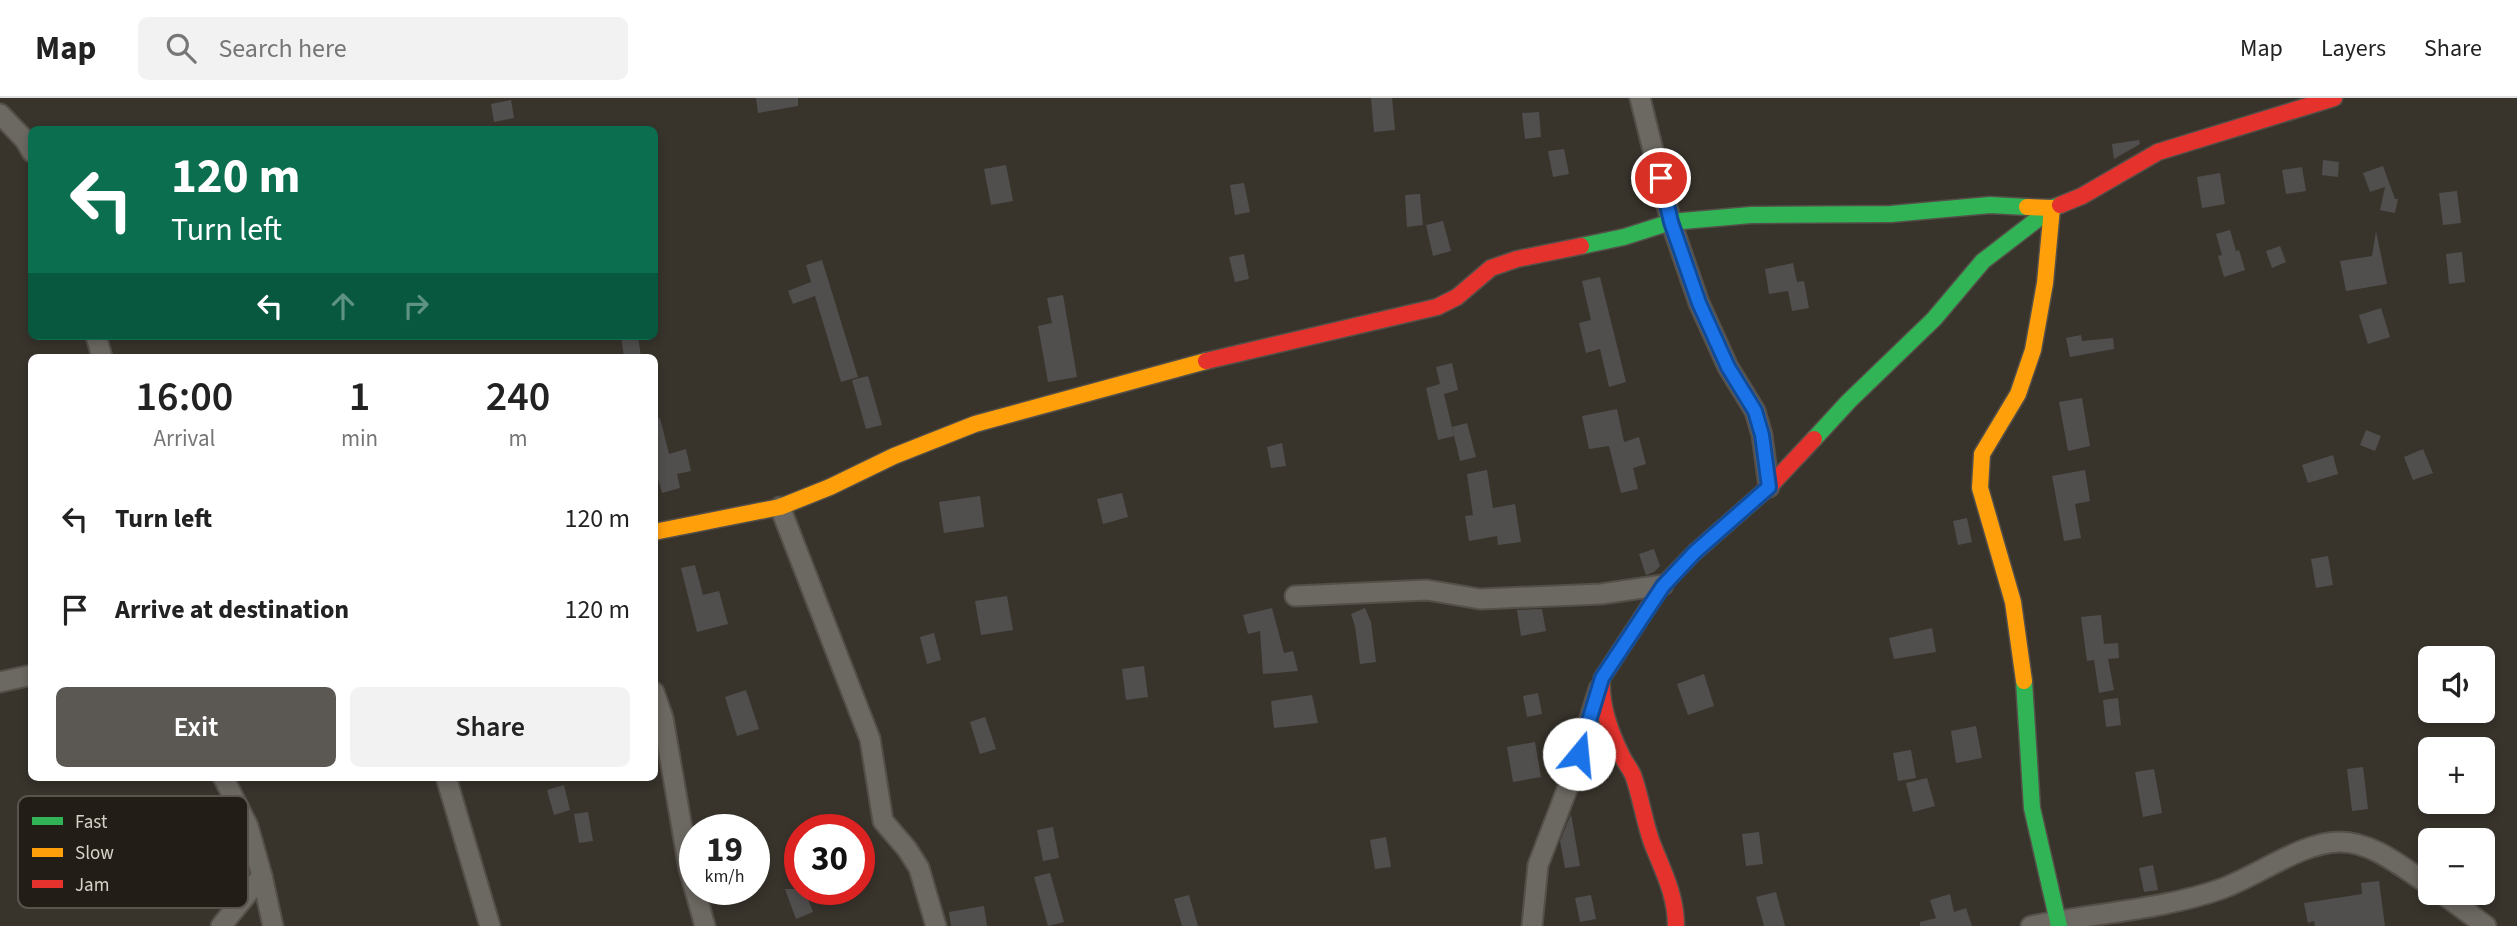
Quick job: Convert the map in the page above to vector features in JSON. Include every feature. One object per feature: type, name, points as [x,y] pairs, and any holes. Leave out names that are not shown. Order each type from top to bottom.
[{"type":"street","points":[[1640,98],[1671,222],[1704,313],[1728,367],[1755,411],[1762,435],[1769,487]]},
{"type":"street","points":[[1532,926],[1538,865],[1571,779],[1602,678],[1663,586],[1695,552],[1769,487],[1849,401],[1934,319],[1983,261],[2052,208],[2082,196],[2158,152],[2334,98]]},
{"type":"street","points":[[0,114],[28,145]]},
{"type":"street","points":[[658,531],[780,507],[830,487],[894,456],[975,424],[1249,350],[1437,307],[1457,297],[1491,268],[1517,259],[1624,237],[1671,222],[1751,215],[1891,214],[1990,205],[2052,208]]},
{"type":"street","points":[[2052,208],[2045,284],[2033,350],[2018,394],[1982,454],[1980,488],[2013,601],[2025,695],[2032,808],[2058,923]]},
{"type":"street","points":[[780,507],[870,739],[883,821],[919,868],[936,926]]},
{"type":"street","points":[[1295,596],[1427,590],[1480,599],[1601,594],[1663,586]]},
{"type":"street","points":[[0,682],[28,676]]},
{"type":"street","points":[[1602,678],[1601,693],[1606,715],[1622,757],[1632,773],[1653,842],[1668,878],[1676,910],[1676,926]]},
{"type":"street","points":[[658,704],[663,718],[689,869],[705,926]]},
{"type":"street","points":[[447,781],[490,926]]},
{"type":"street","points":[[248,826],[273,926]]},
{"type":"street","points":[[2031,926],[2184,900],[2223,889],[2307,849],[2332,843],[2359,844],[2383,855],[2418,878]]},
{"type":"street","points":[[248,893],[262,876]]},
{"type":"street","points":[[2458,905],[2486,926]]},
{"type":"street","points":[[221,926],[236,908]]},
{"type":"building","points":[[756,98],[798,98],[798,106],[758,113]]},
{"type":"building","points":[[1371,98],[1392,98],[1395,130],[1374,132]]},
{"type":"building","points":[[511,100],[514,118],[494,122],[491,104]]},
{"type":"building","points":[[1539,112],[1541,137],[1525,139],[1522,113]]},
{"type":"building","points":[[2139,140],[2140,144],[2114,159],[2112,144]]},
{"type":"building","points":[[1564,149],[1569,174],[1553,177],[1548,151]]},
{"type":"building","points":[[2323,160],[2339,162],[2338,177],[2322,175]]},
{"type":"building","points":[[1006,165],[1013,201],[991,205],[984,169]]},
{"type":"building","points":[[2383,166],[2395,199],[2398,199],[2395,213],[2380,210],[2385,187],[2370,192],[2363,173]]},
{"type":"building","points":[[2302,167],[2306,191],[2286,194],[2282,170]]},
{"type":"building","points":[[2220,173],[2225,204],[2202,208],[2197,177]]},
{"type":"building","points":[[1244,183],[1250,212],[1235,215],[1230,185]]},
{"type":"building","points":[[2457,191],[2461,223],[2443,225],[2439,193]]},
{"type":"building","points":[[1420,194],[1423,225],[1407,227],[1405,195]]},
{"type":"building","points":[[1443,221],[1451,251],[1433,256],[1426,225]]},
{"type":"building","points":[[2230,230],[2245,270],[2224,277],[2216,234]]},
{"type":"building","points":[[2376,231],[2387,284],[2346,291],[2340,261],[2372,256]]},
{"type":"building","points":[[2280,246],[2286,262],[2272,268],[2266,251]]},
{"type":"building","points":[[2462,252],[2465,282],[2449,284],[2446,254]]},
{"type":"building","points":[[1244,254],[1249,279],[1235,282],[1229,257]]},
{"type":"building","points":[[822,260],[858,377],[841,382],[815,296],[793,304],[788,291],[811,282],[806,265]]},
{"type":"building","points":[[1793,263],[1797,282],[1804,281],[1809,308],[1792,311],[1788,291],[1769,294],[1765,269]]},
{"type":"building","points":[[1600,277],[1626,382],[1609,387],[1600,349],[1586,353],[1579,323],[1591,320],[1582,281]]},
{"type":"building","points":[[1063,295],[1077,377],[1048,382],[1038,326],[1052,323],[1047,298]]},
{"type":"building","points":[[2381,308],[2390,337],[2368,344],[2359,315]]},
{"type":"building","points":[[2081,335],[2082,341],[2113,338],[2114,349],[2070,357],[2066,338]]},
{"type":"building","points":[[622,340],[639,340],[641,354],[624,354]]},
{"type":"building","points":[[1452,363],[1458,390],[1444,394],[1454,436],[1438,440],[1426,388],[1440,384],[1436,367]]},
{"type":"building","points":[[868,376],[882,425],[866,429],[852,380]]},
{"type":"building","points":[[2082,398],[2090,446],[2068,451],[2059,402]]},
{"type":"building","points":[[1617,409],[1624,442],[1639,437],[1646,464],[1633,468],[1638,489],[1621,493],[1609,446],[1589,449],[1582,416]]},
{"type":"building","points":[[658,418],[669,454],[686,449],[691,471],[677,474],[680,488],[662,493],[658,478]]},
{"type":"building","points":[[1467,423],[1476,457],[1460,461],[1452,427]]},
{"type":"building","points":[[2366,430],[2381,436],[2375,451],[2360,445]]},
{"type":"building","points":[[1282,443],[1286,466],[1271,468],[1267,447]]},
{"type":"building","points":[[2423,449],[2433,473],[2413,480],[2404,457]]},
{"type":"building","points":[[2333,455],[2338,474],[2308,483],[2302,465]]},
{"type":"building","points":[[1487,470],[1493,508],[1515,504],[1521,542],[1498,545],[1497,536],[1469,541],[1465,516],[1473,515],[1467,474]]},
{"type":"building","points":[[2085,470],[2090,501],[2075,504],[2081,538],[2064,541],[2052,476]]},
{"type":"building","points":[[1122,493],[1128,517],[1103,524],[1097,499]]},
{"type":"building","points":[[980,496],[984,527],[944,533],[939,502]]},
{"type":"building","points":[[1967,518],[1972,542],[1958,545],[1953,521]]},
{"type":"building","points":[[1654,549],[1660,566],[1646,575],[1639,554]]},
{"type":"building","points":[[2328,556],[2333,585],[2316,588],[2311,559]]},
{"type":"building","points":[[695,565],[703,595],[719,591],[728,624],[697,632],[681,568]]},
{"type":"building","points":[[1007,596],[1013,630],[981,635],[975,601]]},
{"type":"building","points":[[1272,608],[1284,653],[1293,651],[1298,671],[1263,674],[1260,631],[1248,634],[1243,615]]},
{"type":"building","points":[[1365,608],[1371,622],[1376,662],[1360,664],[1351,614]]},
{"type":"building","points":[[1542,609],[1546,631],[1521,636],[1517,610]]},
{"type":"building","points":[[2101,615],[2104,644],[2118,643],[2119,658],[2108,659],[2114,690],[2099,693],[2094,660],[2087,661],[2081,617]]},
{"type":"building","points":[[1932,628],[1936,652],[1894,659],[1889,638]]},
{"type":"building","points":[[934,633],[941,660],[927,664],[920,637]]},
{"type":"building","points":[[1144,666],[1148,697],[1126,700],[1122,669]]},
{"type":"building","points":[[1704,674],[1714,706],[1688,715],[1677,684]]},
{"type":"building","points":[[746,690],[759,729],[737,736],[725,697]]},
{"type":"building","points":[[1538,693],[1542,714],[1527,717],[1523,696]]},
{"type":"building","points":[[1312,695],[1318,723],[1274,728],[1271,701]]},
{"type":"building","points":[[2118,698],[2121,725],[2106,727],[2103,700]]},
{"type":"building","points":[[985,717],[996,749],[980,754],[970,722]]},
{"type":"building","points":[[1976,726],[1982,758],[1956,763],[1951,731]]},
{"type":"building","points":[[1535,742],[1541,777],[1513,782],[1507,747]]},
{"type":"building","points":[[1911,750],[1916,778],[1898,781],[1893,753]]},
{"type":"building","points":[[2363,767],[2368,809],[2352,811],[2347,769]]},
{"type":"building","points":[[2154,769],[2162,813],[2143,817],[2135,772]]},
{"type":"building","points":[[1927,778],[1935,806],[1913,812],[1906,783]]},
{"type":"building","points":[[564,785],[570,810],[554,815],[547,790]]},
{"type":"building","points":[[588,812],[593,841],[579,843],[574,814]]},
{"type":"building","points":[[1571,814],[1580,866],[1565,868],[1560,841]]},
{"type":"building","points":[[1053,827],[1059,858],[1043,861],[1037,830]]},
{"type":"building","points":[[1759,832],[1763,864],[1746,866],[1742,834]]},
{"type":"building","points":[[1386,837],[1391,867],[1375,869],[1370,840]]},
{"type":"building","points":[[2153,865],[2158,890],[2144,892],[2139,868]]},
{"type":"building","points":[[1050,873],[1064,922],[1048,926],[1034,877]]},
{"type":"building","points":[[2379,881],[2385,926],[2315,926],[2314,921],[2308,923],[2304,903],[2362,894],[2361,883]]},
{"type":"building","points":[[1776,892],[1785,926],[1764,926],[1756,897]]},
{"type":"building","points":[[1950,894],[1954,912],[1966,908],[1972,926],[1920,926],[1920,922],[1936,918],[1930,900]]},
{"type":"building","points":[[1189,895],[1198,926],[1182,926],[1174,899]]},
{"type":"building","points":[[1591,895],[1596,919],[1580,922],[1575,898]]},
{"type":"building","points":[[791,905],[810,905],[813,912],[796,919]]},
{"type":"building","points":[[984,906],[987,926],[951,926],[949,912]]},
{"type":"traffic: fast","points":[[1581,246],[1624,237],[1671,222],[1751,215],[1891,214],[1990,205],[2027,207]]},
{"type":"traffic: fast","points":[[1814,439],[1849,401],[1934,319],[1983,261],[2052,208],[2060,205]]},
{"type":"traffic: fast","points":[[2024,681],[2032,808],[2059,926]]},
{"type":"traffic: slow","points":[[2024,681],[2013,602],[1980,488],[1982,454],[2018,394],[2033,350],[2045,283],[2052,208],[2027,207]]},
{"type":"traffic: slow","points":[[658,531],[780,507],[830,487],[894,456],[975,424],[1206,361]]},
{"type":"traffic: jam","points":[[2060,205],[2082,196],[2158,152],[2334,98]]},
{"type":"traffic: jam","points":[[1206,361],[1437,307],[1457,297],[1491,268],[1517,259],[1581,246]]},
{"type":"traffic: jam","points":[[1676,926],[1671,893],[1649,835],[1636,783],[1607,718],[1602,678],[1663,585],[1695,552],[1769,487],[1814,439]]},
{"type":"route","points":[[1579,754],[1602,678],[1663,586],[1695,552],[1769,487],[1762,435],[1755,411],[1728,367],[1699,303],[1671,222],[1661,178]]}]
